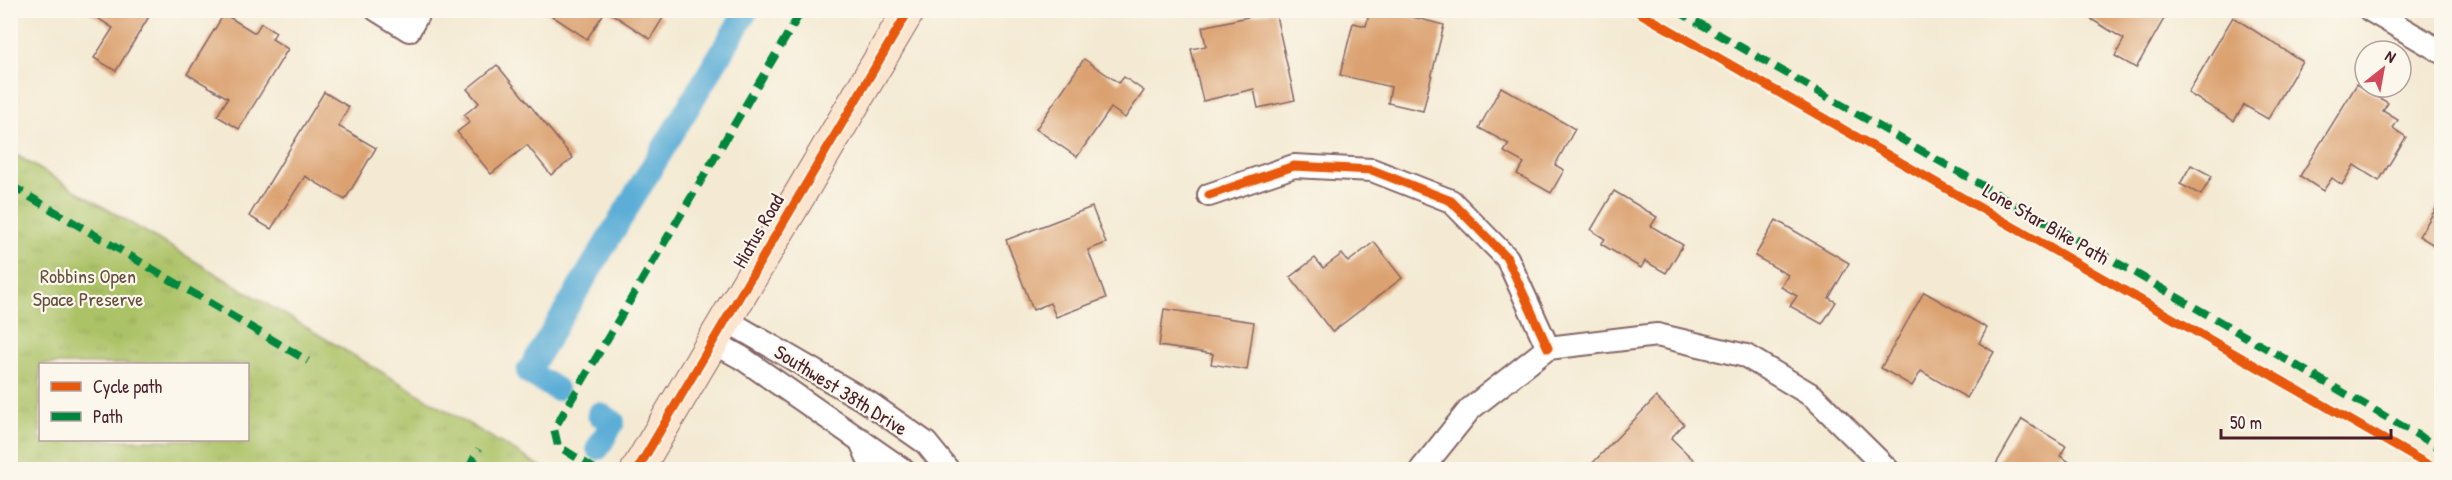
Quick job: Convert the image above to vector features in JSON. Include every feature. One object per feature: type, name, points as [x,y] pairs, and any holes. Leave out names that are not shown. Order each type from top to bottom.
[{"type":"street","points":[[377,10],[414,20]]},
{"type":"street","name":"Hiatus Road","points":[[637,470],[909,10]]},
{"type":"street","points":[[2370,10],[2442,52]]},
{"type":"street","points":[[1209,195],[1294,166],[1372,170],[1451,201],[1507,258],[1548,348]]},
{"type":"street","name":"Southwest 38th Drive","points":[[720,331],[903,470]]},
{"type":"street","name":"Southwest 38th Drive","points":[[720,331],[869,403],[926,443],[948,470]]},
{"type":"street","points":[[1421,470],[1470,409],[1548,348],[1658,335],[1746,356],[1813,396],[1888,470]]},
{"type":"street","name":"Southwest 38th Drive","points":[[860,439],[873,470]]},
{"type":"green space","name":"Robbins Open Space Preserve","points":[[11,152],[545,469],[11,469]]},
{"type":"building","points":[[85,10],[153,10],[116,71],[94,58],[113,28]]},
{"type":"building","points":[[543,10],[606,10],[587,39]]},
{"type":"building","points":[[606,10],[651,10],[663,18],[650,39]]},
{"type":"building","points":[[1370,10],[1385,10],[1444,25],[1423,111],[1388,103],[1391,87],[1340,75],[1353,23],[1366,26]]},
{"type":"building","points":[[2076,10],[2169,10],[2136,68],[2115,56],[2124,39]]},
{"type":"building","points":[[1275,11],[1295,100],[1258,108],[1254,89],[1203,101],[1191,49],[1206,46],[1202,27]]},
{"type":"building","points":[[224,14],[255,33],[261,23],[276,32],[272,39],[288,49],[239,129],[217,116],[228,98],[187,74]]},
{"type":"building","points":[[2233,17],[2302,61],[2268,119],[2244,105],[2234,121],[2188,93]]},
{"type":"building","points":[[1084,59],[1119,83],[1124,77],[1144,91],[1125,118],[1111,108],[1077,157],[1036,129]]},
{"type":"building","points":[[497,65],[573,158],[551,175],[527,145],[491,174],[457,132],[470,122],[464,115],[479,103],[467,89]]},
{"type":"building","points":[[1501,87],[1575,129],[1555,165],[1564,170],[1551,193],[1517,174],[1524,163],[1504,152],[1509,144],[1479,128]]},
{"type":"building","points":[[2353,90],[2353,99],[2381,99],[2388,103],[2383,111],[2398,120],[2393,128],[2406,137],[2379,181],[2354,165],[2342,185],[2332,178],[2323,191],[2300,176]]},
{"type":"building","points":[[324,92],[349,107],[338,126],[376,148],[345,200],[305,176],[271,229],[249,216]]},
{"type":"building","points":[[2191,165],[2212,176],[2201,195],[2180,184]]},
{"type":"building","points":[[1614,191],[1657,217],[1651,226],[1683,245],[1666,273],[1645,261],[1641,268],[1601,244],[1605,239],[1591,230]]},
{"type":"building","points":[[2442,199],[2442,250],[2419,236]]},
{"type":"building","points":[[1092,207],[1106,243],[1088,250],[1106,298],[1056,317],[1050,303],[1033,310],[1006,240]]},
{"type":"building","points":[[1776,220],[1849,263],[1829,298],[1836,302],[1822,324],[1790,306],[1797,296],[1781,287],[1788,275],[1755,256]]},
{"type":"building","points":[[1374,242],[1402,278],[1332,332],[1290,277],[1315,258],[1323,268],[1342,254],[1348,262]]},
{"type":"building","points":[[1924,292],[1987,328],[1979,343],[1994,352],[1967,398],[1921,371],[1912,386],[1881,368]]},
{"type":"building","points":[[1164,309],[1254,322],[1247,370],[1211,364],[1213,354],[1159,346]]},
{"type":"building","points":[[1656,397],[1684,424],[1671,438],[1704,470],[1586,470]]},
{"type":"building","points":[[2022,419],[2066,446],[2060,456],[2082,470],[2006,470],[1996,464]]},
{"type":"waterway","points":[[556,389],[528,372],[747,10]]},
{"type":"waterway","points":[[598,448],[613,422],[599,414]]},
{"type":"marked path","points":[[596,470],[558,446],[554,429],[802,10]]},
{"type":"marked path","points":[[1676,10],[2442,449]]},
{"type":"marked path","points":[[10,185],[308,361]]},
{"type":"marked path","points":[[468,470],[479,449]]},
{"type":"cycle path","points":[[637,470],[909,10]]},
{"type":"cycle path","name":"Lone Star Bike Path","points":[[1635,10],[2437,470]]},
{"type":"cycle path","points":[[1209,195],[1294,166],[1372,170],[1451,201],[1507,258],[1548,348]]}]
